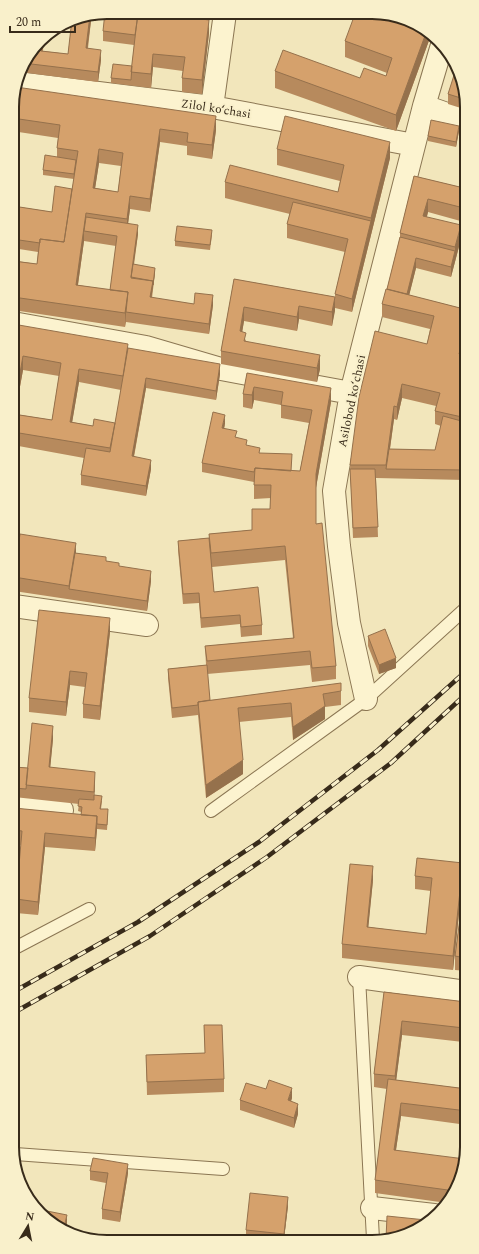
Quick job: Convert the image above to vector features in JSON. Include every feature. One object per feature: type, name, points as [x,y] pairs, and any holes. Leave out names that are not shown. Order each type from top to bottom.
[{"type":"street","points":[[212,107],[224,19]]},
{"type":"street","name":"Asilobod koʻchasi","points":[[366,699],[349,623],[338,546],[334,491],[352,393],[424,106],[440,52]]},
{"type":"street","name":"Zilol ko‘chasi","points":[[23,84],[212,107],[414,145]]},
{"type":"street","points":[[424,106],[460,119]]},
{"type":"street","points":[[19,325],[146,347],[221,369],[352,393]]},
{"type":"street","points":[[19,607],[147,625]]},
{"type":"street","points":[[19,806],[62,810]]},
{"type":"street","points":[[359,977],[460,991]]},
{"type":"street","points":[[372,1208],[428,1214]]},
{"type":"lane","points":[[211,811],[366,699],[460,614]]},
{"type":"lane","points":[[19,946],[89,909]]},
{"type":"lane","points":[[359,977],[373,1235]]},
{"type":"lane","points":[[20,1154],[223,1170]]},
{"type":"building","points":[[104,19],[137,19],[135,35],[103,31]]},
{"type":"building","points":[[137,19],[209,20],[202,80],[182,78],[185,57],[153,54],[151,74],[131,72]]},
{"type":"building","points":[[353,19],[378,19],[389,21],[411,28],[425,37],[396,115],[275,71],[283,50],[360,78],[364,68],[386,76],[392,58],[345,41]]},
{"type":"building","points":[[89,21],[86,48],[101,50],[98,72],[31,64],[41,49],[41,51],[68,54],[71,27]]},
{"type":"building","points":[[113,64],[132,66],[131,80],[111,78]]},
{"type":"building","points":[[454,76],[459,97],[448,94]]},
{"type":"building","points":[[22,88],[216,116],[212,145],[187,142],[188,133],[160,129],[150,199],[130,196],[127,219],[86,213],[76,285],[128,292],[125,313],[19,298],[19,262],[37,264],[40,239],[64,242],[78,151],[57,148],[60,125],[19,119],[19,101]],"holes":[[[99,149],[123,153],[118,192],[93,188]]]},
{"type":"building","points":[[285,116],[390,142],[371,218],[225,182],[230,165],[338,192],[344,165],[277,149]]},
{"type":"building","points":[[431,120],[459,126],[456,142],[428,136]]},
{"type":"building","points":[[45,155],[76,160],[74,174],[43,170]]},
{"type":"building","points":[[414,176],[460,187],[460,207],[428,199],[423,216],[460,225],[455,247],[400,233]]},
{"type":"building","points":[[55,186],[72,189],[64,242],[40,239],[40,243],[19,240],[19,207],[52,212]]},
{"type":"building","points":[[293,202],[371,221],[352,299],[335,294],[348,239],[287,224]]},
{"type":"building","points":[[86,217],[138,225],[131,277],[153,281],[150,297],[194,304],[195,293],[213,295],[209,324],[126,312],[128,292],[110,290],[117,236],[84,231]]},
{"type":"building","points":[[177,226],[212,230],[210,245],[175,241]]},
{"type":"building","points":[[400,237],[455,251],[451,267],[416,258],[407,294],[387,289]]},
{"type":"building","points":[[133,264],[155,268],[153,285],[153,281],[131,278]]},
{"type":"building","points":[[234,279],[335,297],[332,312],[299,306],[297,317],[244,307],[240,331],[246,333],[244,341],[320,355],[317,368],[221,351]]},
{"type":"building","points":[[386,289],[460,308],[460,417],[435,411],[440,393],[402,384],[397,407],[394,406],[386,465],[350,465],[359,397],[375,331],[427,344],[434,316],[382,304]]},
{"type":"building","points":[[19,325],[128,344],[123,376],[79,369],[70,422],[93,426],[94,419],[115,423],[110,448],[19,433],[19,415],[52,420],[61,363],[23,356],[19,378]]},
{"type":"building","points":[[128,348],[220,364],[216,391],[146,378],[132,456],[151,460],[146,486],[81,475],[86,448],[110,452]]},
{"type":"building","points":[[247,373],[331,388],[316,474],[316,524],[322,523],[336,666],[312,668],[310,651],[207,661],[205,646],[294,638],[285,546],[211,553],[209,534],[252,530],[252,509],[270,509],[271,485],[254,485],[255,468],[300,471],[312,410],[281,405],[283,392],[254,387],[252,395],[243,394]]},
{"type":"building","points":[[213,412],[225,415],[222,428],[237,431],[235,437],[247,440],[246,445],[260,448],[259,453],[292,454],[291,471],[255,468],[254,472],[202,463]]},
{"type":"building","points":[[443,416],[460,421],[460,470],[386,469],[389,449],[435,450]]},
{"type":"building","points":[[350,469],[375,469],[378,527],[353,528]]},
{"type":"building","points":[[20,534],[76,543],[69,586],[19,578]]},
{"type":"building","points":[[209,538],[214,592],[258,587],[262,625],[241,627],[240,615],[201,618],[199,593],[183,594],[178,541]]},
{"type":"building","points":[[75,553],[106,557],[106,561],[119,563],[119,566],[151,571],[147,601],[69,589]]},
{"type":"building","points":[[39,610],[110,618],[100,706],[83,704],[87,673],[70,671],[66,702],[29,698]]},
{"type":"building","points":[[385,629],[396,658],[379,665],[368,636]]},
{"type":"building","points":[[207,665],[210,700],[198,702],[198,705],[172,708],[168,669]]},
{"type":"building","points":[[341,683],[341,691],[323,694],[325,706],[293,727],[291,703],[238,708],[243,760],[206,785],[198,702]]},
{"type":"building","points":[[32,723],[53,726],[49,767],[95,772],[94,792],[26,785]]},
{"type":"building","points":[[19,767],[28,768],[26,789],[19,788]]},
{"type":"building","points":[[94,795],[102,796],[100,809],[108,809],[107,825],[97,824],[97,816],[81,815],[82,807],[78,806],[79,799],[94,800]]},
{"type":"building","points":[[19,808],[97,816],[95,838],[45,833],[38,902],[19,899],[19,865],[22,831],[19,831]]},
{"type":"building","points":[[417,858],[460,863],[460,891],[453,956],[342,944],[350,864],[373,866],[367,927],[426,934],[432,878],[415,876]]},
{"type":"building","points":[[460,918],[460,957],[455,956]]},
{"type":"building","points":[[384,992],[460,1001],[460,1028],[402,1021],[395,1076],[374,1074]]},
{"type":"building","points":[[204,1025],[222,1025],[224,1079],[147,1082],[146,1055],[205,1053]]},
{"type":"building","points":[[388,1079],[460,1088],[460,1110],[401,1103],[394,1150],[459,1158],[455,1175],[449,1190],[375,1180]]},
{"type":"building","points":[[269,1080],[292,1088],[288,1100],[298,1104],[294,1118],[240,1100],[246,1083],[266,1089]]},
{"type":"building","points":[[93,1158],[128,1164],[120,1212],[102,1209],[108,1173],[90,1171]]},
{"type":"building","points":[[250,1193],[288,1197],[284,1234],[246,1230]]},
{"type":"building","points":[[48,1211],[67,1215],[65,1224],[54,1217]]},
{"type":"building","points":[[387,1216],[422,1220],[406,1228],[386,1233]]},
{"type":"railway","points":[[19,989],[138,922],[259,842],[378,750],[460,676]]},
{"type":"railway","points":[[19,1010],[150,936],[267,857],[391,763],[460,700]]}]
